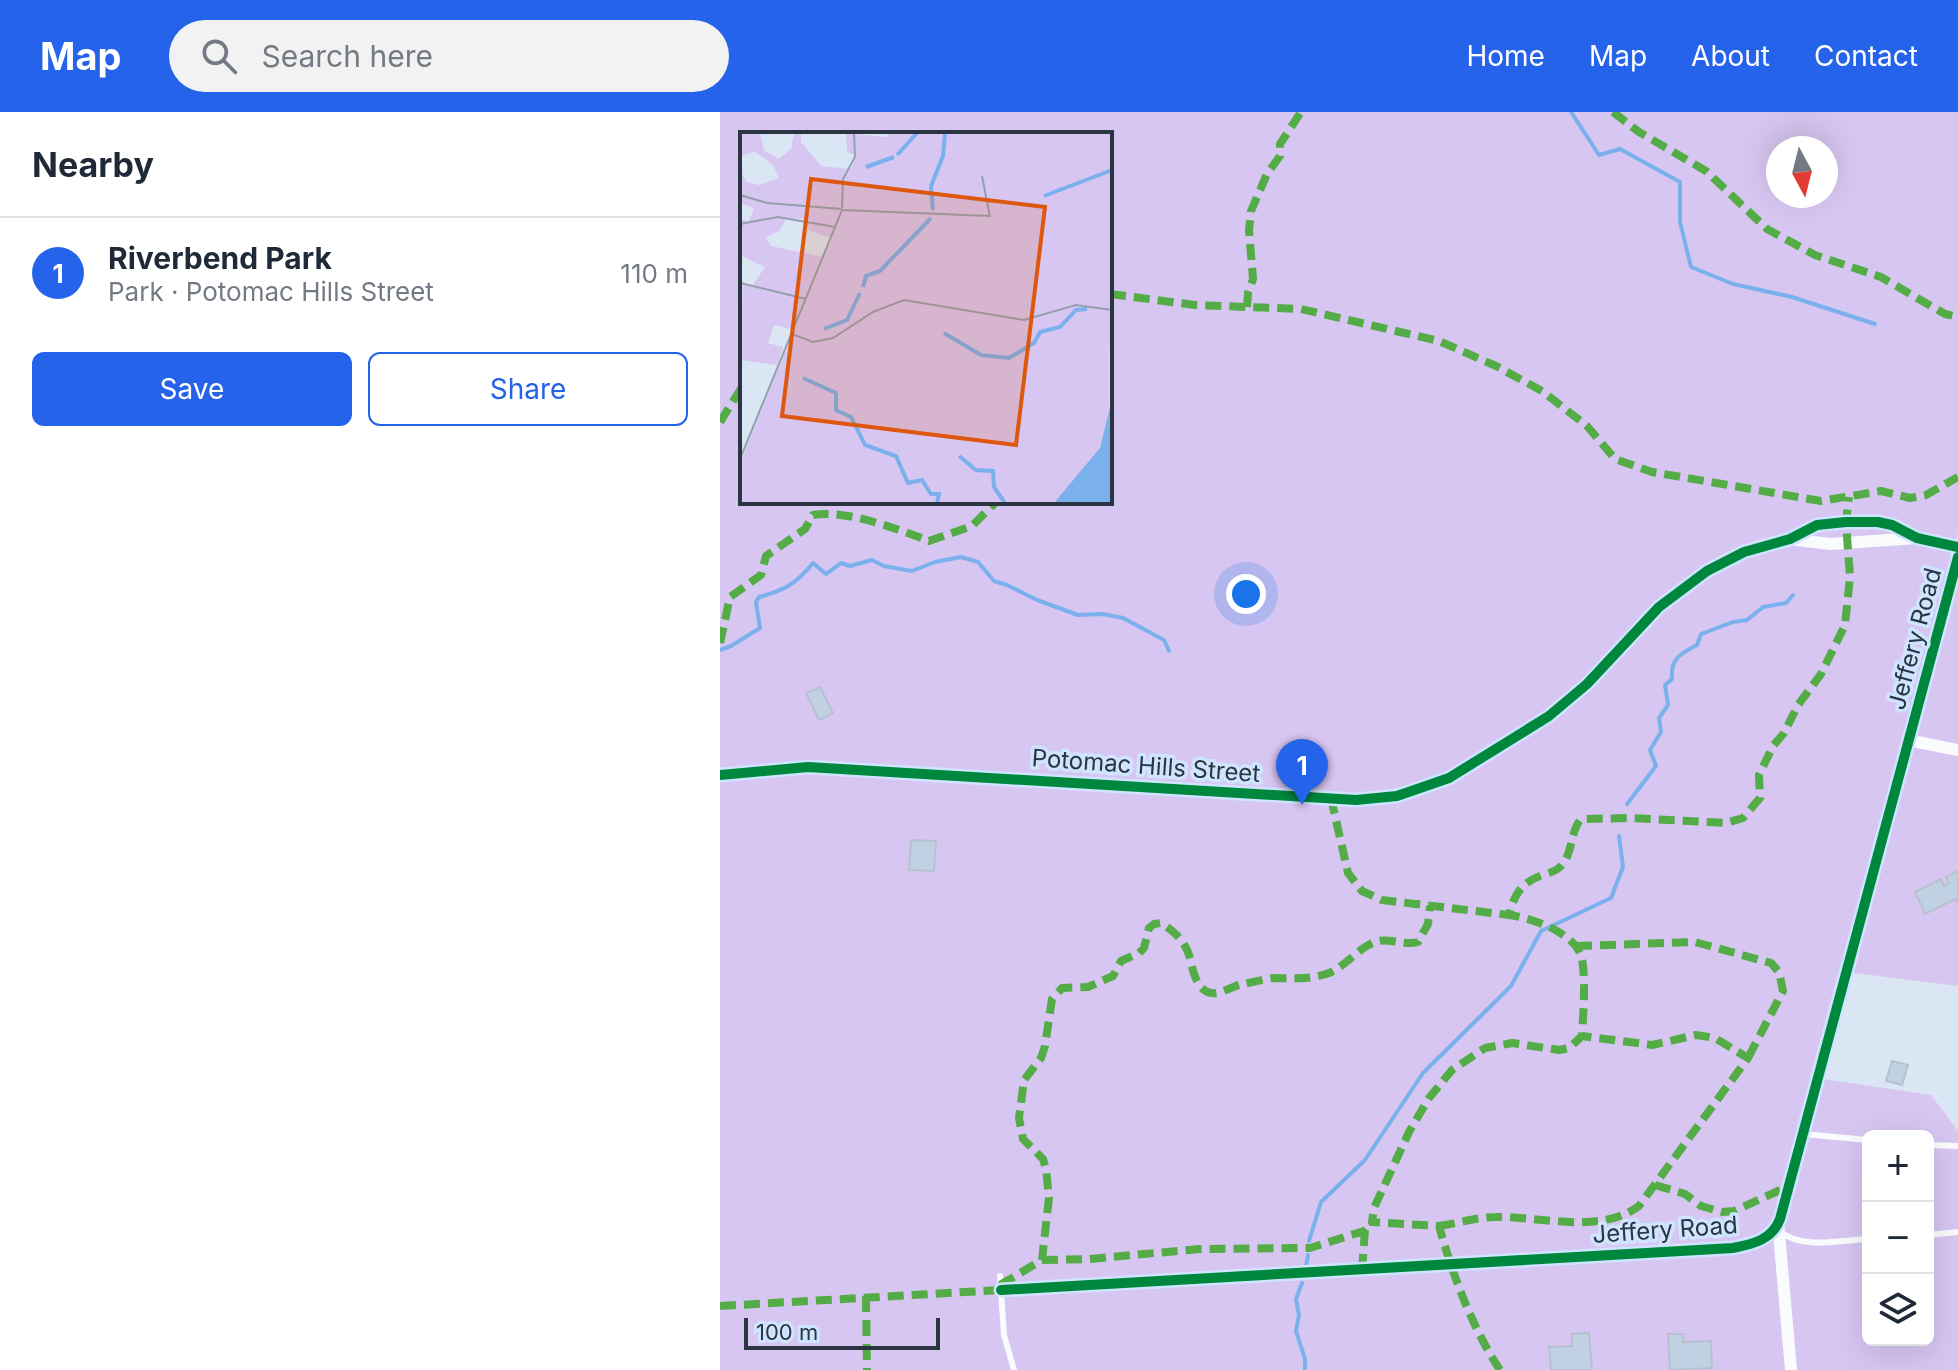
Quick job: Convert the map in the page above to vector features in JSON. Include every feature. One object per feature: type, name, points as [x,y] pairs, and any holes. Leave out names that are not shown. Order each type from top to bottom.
[{"type":"street","name":"Potomac Hills Street","points":[[720,775],[822,767],[1344,799],[1373,800],[1397,796],[1449,778],[1549,716],[1587,684],[1659,607],[1707,571],[1744,552],[1790,539],[1817,525],[1846,522],[1892,525],[1917,538],[1958,547]]},
{"type":"street","name":"Potomac Hills Street","points":[[1790,539],[1830,544],[1917,538]]},
{"type":"street","name":"Jeffery Road","points":[[1001,1290],[1733,1248],[1758,1242],[1773,1232],[1779,1227],[1958,557]]},
{"type":"street","points":[[1908,740],[1958,750]]},
{"type":"street","points":[[1779,1227],[1791,1370]]},
{"type":"lane","points":[[1802,1134],[1862,1139]]},
{"type":"lane","points":[[1934,1145],[1958,1146]]},
{"type":"lane","points":[[1779,1227],[1789,1239],[1802,1242],[1862,1239]]},
{"type":"lane","points":[[1934,1234],[1958,1232]]},
{"type":"lane","points":[[1000,1276],[1004,1335],[1014,1370]]},
{"type":"shaded area","points":[[720,112],[1958,112],[1958,533],[1949,566],[1958,568],[1958,986],[1839,971],[1810,1077],[1931,1095],[1958,1131],[1958,1370],[720,1370]]},
{"type":"building","points":[[820,687],[833,713],[819,720],[806,693]]},
{"type":"building","points":[[911,840],[936,841],[934,871],[909,870]]},
{"type":"building","points":[[1958,871],[1958,903],[1955,899],[1925,914],[1915,892],[1941,879],[1944,886],[1949,883],[1946,877]]},
{"type":"building","points":[[1892,1061],[1908,1065],[1902,1085],[1886,1081]]},
{"type":"building","points":[[1589,1333],[1592,1370],[1551,1370],[1549,1347],[1572,1346],[1572,1334]]},
{"type":"building","points":[[1668,1334],[1683,1334],[1683,1342],[1711,1341],[1712,1368],[1670,1370]]},
{"type":"waterway","points":[[1571,112],[1599,155],[1620,149],[1680,182],[1680,222],[1691,267],[1733,284],[1792,297],[1875,324]]},
{"type":"waterway","points":[[720,650],[760,628],[756,602],[759,597],[789,585],[813,563],[826,574],[841,563],[850,566],[872,560],[884,566],[912,571],[961,557],[978,562],[994,581],[1037,600],[1078,615],[1103,614],[1123,618],[1164,640],[1169,651]]},
{"type":"waterway","points":[[1627,804],[1656,766],[1650,750],[1661,732],[1659,718],[1668,705],[1665,685],[1672,679],[1673,666],[1678,658],[1697,645],[1701,634],[1747,620],[1763,607],[1786,603],[1793,595]]},
{"type":"waterway","points":[[1309,1241],[1321,1202],[1365,1160],[1423,1073],[1511,986],[1541,931],[1611,898],[1623,867],[1619,836]]},
{"type":"waterway","points":[[1306,1266],[1308,1255]]},
{"type":"waterway","points":[[1302,1283],[1296,1299],[1299,1315],[1296,1331],[1305,1359],[1305,1370]]},
{"type":"marked path","points":[[1247,307],[1253,279],[1249,230],[1251,211],[1267,174],[1280,156],[1280,144],[1301,112]]},
{"type":"marked path","points":[[1613,112],[1639,132],[1706,171],[1767,229],[1815,255],[1881,277],[1945,314],[1958,317]]},
{"type":"marked path","points":[[1112,294],[1195,305],[1301,309],[1439,341],[1496,366],[1542,391],[1587,426],[1615,459],[1652,472],[1821,501],[1881,491],[1910,498],[1926,495],[1958,477]]},
{"type":"marked path","points":[[720,422],[740,390]]},
{"type":"marked path","points":[[1500,1370],[1464,1301],[1439,1226],[1372,1222],[1374,1208],[1409,1132],[1429,1098],[1452,1070],[1485,1048],[1512,1043],[1559,1050],[1569,1048],[1582,1036],[1584,981],[1580,953],[1559,932],[1509,915],[1517,894],[1525,884],[1562,865],[1581,819],[1726,823],[1743,818],[1760,798],[1759,775],[1773,746],[1821,674],[1845,625],[1850,577],[1846,522],[1849,497]]},
{"type":"marked path","points":[[720,643],[730,597],[761,575],[766,556],[805,529],[813,515],[856,517],[929,541],[972,526],[994,504]]},
{"type":"marked path","points":[[1331,798],[1348,873],[1362,891],[1382,900],[1509,915]]},
{"type":"marked path","points":[[1000,1285],[1042,1260],[1049,1198],[1046,1169],[1043,1159],[1023,1139],[1019,1118],[1024,1080],[1041,1058],[1052,999],[1062,988],[1088,987],[1113,976],[1121,961],[1144,948],[1149,928],[1161,923],[1181,940],[1197,982],[1208,992],[1218,993],[1270,978],[1322,975],[1335,970],[1375,942],[1418,942],[1428,924],[1430,906]]},
{"type":"marked path","points":[[1576,946],[1695,942],[1771,963],[1779,972],[1783,991],[1748,1058]]},
{"type":"marked path","points":[[1439,1226],[1489,1217],[1588,1222],[1623,1215],[1639,1206],[1748,1058],[1715,1038],[1696,1035],[1652,1045],[1582,1036]]},
{"type":"marked path","points":[[1655,1185],[1685,1194],[1701,1206],[1722,1212],[1734,1211],[1789,1186]]},
{"type":"marked path","points":[[1042,1260],[1199,1249],[1310,1248],[1364,1231],[1372,1222]]},
{"type":"marked path","points":[[1362,1270],[1365,1230]]},
{"type":"marked path","points":[[720,1306],[1001,1290]]},
{"type":"marked path","points":[[866,1296],[867,1370]]},
{"type":"cycle path","points":[[720,775],[808,767],[1356,800],[1397,796],[1449,778],[1549,716],[1587,684],[1659,607],[1707,571],[1744,552],[1790,539],[1817,525],[1846,522],[1892,525],[1917,538],[1958,547]]},
{"type":"cycle path","points":[[1001,1290],[1733,1248],[1755,1243],[1767,1236],[1780,1219],[1958,557]]},
{"type":"place","name":"Riverbend Park","points":[[1302,805]]}]
